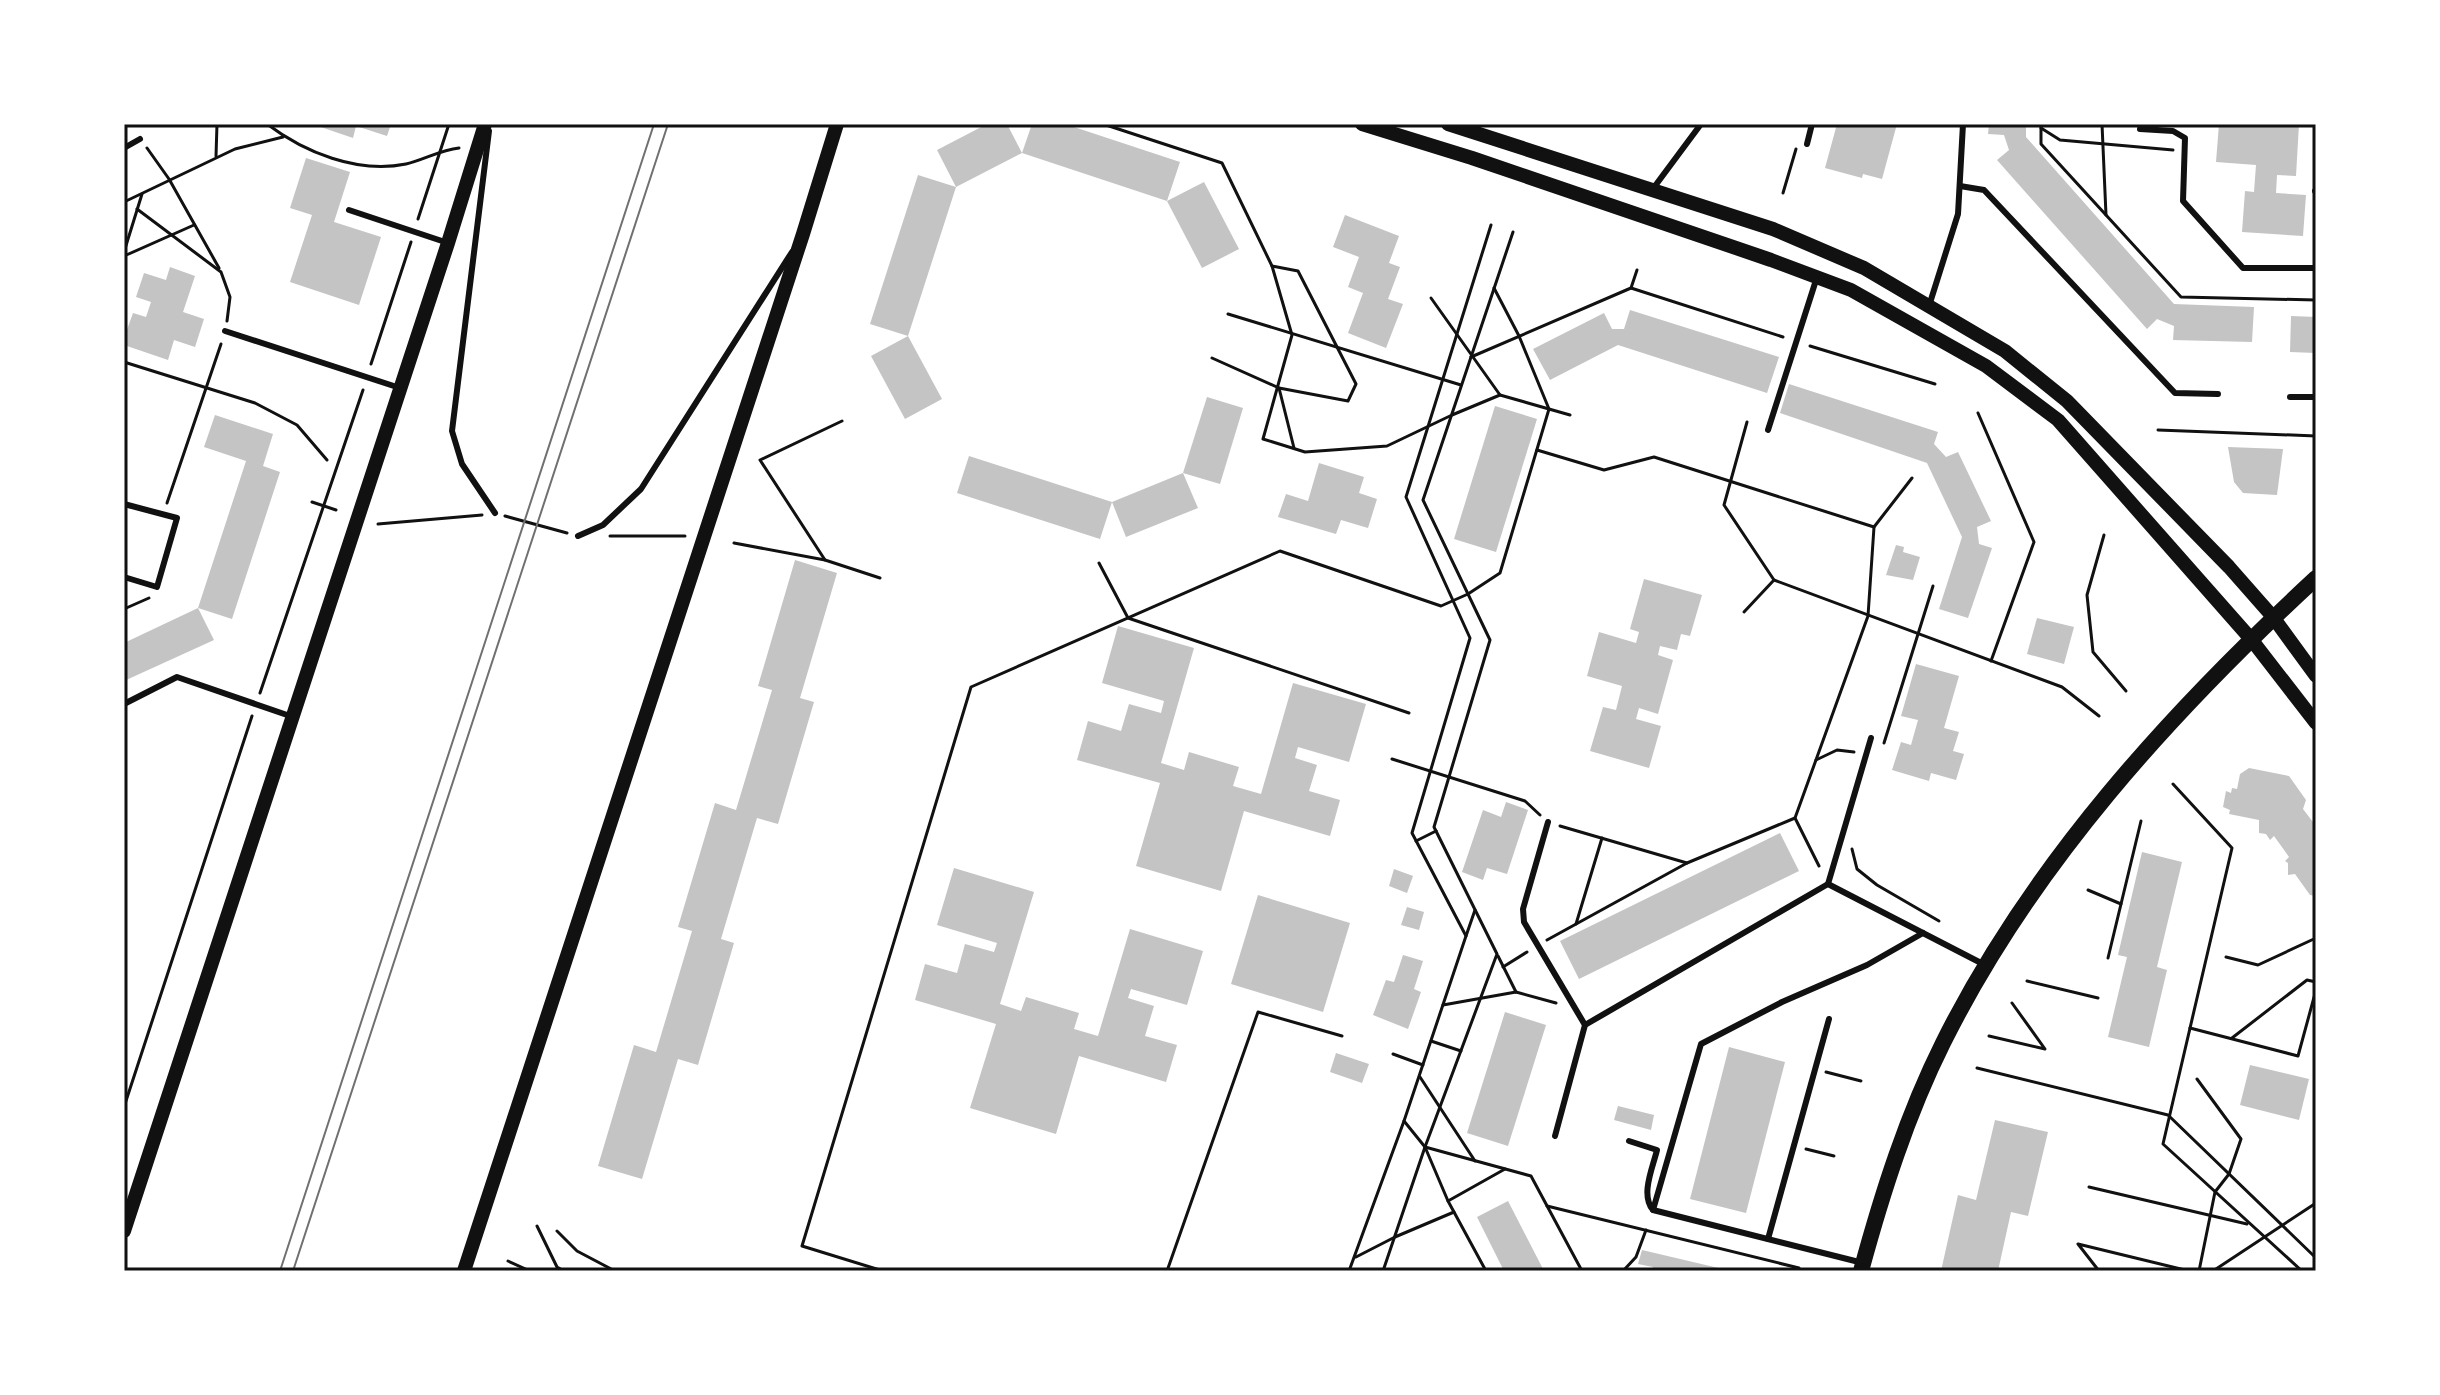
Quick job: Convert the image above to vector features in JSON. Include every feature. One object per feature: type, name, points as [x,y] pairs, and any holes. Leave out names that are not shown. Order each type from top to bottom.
[{"type":"main road","points":[[1862,1267],[1879,1204],[1943,1042],[1987,965],[2038,886],[2108,794],[2251,639],[2316,578]]},
{"type":"street","points":[[124,1231],[487,124]]},
{"type":"street","points":[[464,1271],[837,124]]},
{"type":"street","points":[[1362,124],[1472,158],[1851,290],[1986,366],[2058,420],[2251,639],[2316,723]]},
{"type":"street","points":[[1448,124],[1786,234],[1864,268],[2005,351],[2067,401],[2229,567],[2273,617],[2316,676]]},
{"type":"lane","points":[[487,124],[452,431],[462,464],[495,513]]},
{"type":"lane","points":[[1652,190],[1701,124]]},
{"type":"lane","points":[[1807,144],[1812,124]]},
{"type":"lane","points":[[1929,306],[1958,214],[1963,124]]},
{"type":"lane","points":[[2140,129],[2173,127],[2185,138],[2183,201],[2243,268],[2316,268]]},
{"type":"lane","points":[[124,148],[140,139]]},
{"type":"lane","points":[[1960,186],[1984,190],[2175,393],[2218,394]]},
{"type":"lane","points":[[349,210],[448,243]]},
{"type":"lane","points":[[578,536],[603,525],[641,489],[803,234]]},
{"type":"lane","points":[[1768,430],[1817,277]]},
{"type":"lane","points":[[225,331],[400,388]]},
{"type":"lane","points":[[2290,397],[2316,397]]},
{"type":"lane","points":[[124,577],[157,587],[177,518],[125,506]]},
{"type":"lane","points":[[124,704],[177,677],[293,717]]},
{"type":"lane","points":[[1555,1136],[1585,1025],[1828,884],[1871,738]]},
{"type":"lane","points":[[1548,822],[1523,909],[1524,922],[1585,1025]]},
{"type":"lane","points":[[1828,884],[1987,965]]},
{"type":"lane","points":[[1653,1210],[1701,1044],[1782,1002],[1867,965],[1923,933]]},
{"type":"lane","points":[[1768,1239],[1829,1019]]},
{"type":"lane","points":[[1629,1141],[1657,1150],[1647,1194],[1648,1205],[1653,1210],[1862,1267]]},
{"type":"path","points":[[216,157],[217,124]]},
{"type":"path","points":[[267,124],[283,137],[318,154],[373,166],[407,163],[441,150],[478,145]]},
{"type":"path","points":[[124,1107],[449,124]]},
{"type":"path","points":[[1103,124],[1222,163],[1272,266],[1292,335],[1263,439],[1305,452],[1387,446],[1500,395]]},
{"type":"path","points":[[2102,124],[2106,215]]},
{"type":"path","points":[[2041,126],[2060,140],[2184,151]]},
{"type":"path","points":[[2041,126],[2041,144],[2181,297],[2316,300]]},
{"type":"path","points":[[124,202],[235,149],[283,137]]},
{"type":"path","points":[[140,139],[169,179],[221,272],[230,297],[225,331],[163,514]]},
{"type":"path","points":[[1783,193],[1796,149],[1807,144]]},
{"type":"path","points":[[124,254],[142,192]]},
{"type":"path","points":[[137,209],[221,272]]},
{"type":"path","points":[[124,254],[195,225]]},
{"type":"path","points":[[1466,936],[1412,833],[1470,638],[1406,497],[1491,225]]},
{"type":"path","points":[[1513,232],[1423,500],[1490,640],[1434,827],[1516,992]]},
{"type":"path","points":[[1212,358],[1279,388],[1348,401],[1356,384],[1298,271],[1272,266]]},
{"type":"path","points":[[1471,357],[1631,288],[1637,270]]},
{"type":"path","points":[[883,1271],[802,1246],[971,687],[1280,551],[1441,606],[1468,594],[1500,573],[1549,409],[1519,336],[1494,288]]},
{"type":"path","points":[[1431,298],[1500,395],[1570,415]]},
{"type":"path","points":[[1228,314],[1462,386]]},
{"type":"path","points":[[124,362],[255,403],[297,425],[327,460]]},
{"type":"path","points":[[1279,388],[1294,448]]},
{"type":"path","points":[[1978,413],[2034,542],[1991,661]]},
{"type":"path","points":[[825,560],[760,460],[842,421]]},
{"type":"path","points":[[1747,422],[1724,505],[1774,580],[2062,687],[2099,716]]},
{"type":"path","points":[[2158,430],[2316,436]]},
{"type":"path","points":[[1537,450],[1604,470],[1654,457],[1874,527]]},
{"type":"path","points":[[1828,884],[1795,818],[1868,616],[1874,527],[1912,478]]},
{"type":"path","points":[[312,502],[336,510]]},
{"type":"path","points":[[378,524],[495,513],[578,536]]},
{"type":"path","points":[[2104,535],[2087,595],[2093,652],[2126,691]]},
{"type":"path","points":[[609,536],[685,536]]},
{"type":"path","points":[[734,543],[825,560],[880,578]]},
{"type":"path","points":[[1099,563],[1128,618],[1409,713]]},
{"type":"path","points":[[1744,612],[1774,580]]},
{"type":"path","points":[[1880,756],[1933,586]]},
{"type":"path","points":[[124,609],[154,596],[157,587]]},
{"type":"path","points":[[1816,760],[1837,750],[1867,753]]},
{"type":"path","points":[[2173,784],[2232,848],[2163,1144],[2302,1271]]},
{"type":"path","points":[[1503,967],[1687,863],[1795,818]]},
{"type":"path","points":[[2108,958],[2141,821]]},
{"type":"path","points":[[1416,841],[1436,831]]},
{"type":"path","points":[[1576,924],[1602,838]]},
{"type":"path","points":[[1851,847],[1857,869],[1877,885],[1939,921]]},
{"type":"path","points":[[2088,890],[2121,904]]},
{"type":"path","points":[[1349,1271],[1404,1121],[1475,910]]},
{"type":"path","points":[[2226,957],[2258,965],[2316,938]]},
{"type":"path","points":[[1383,1271],[1425,1147],[1497,954]]},
{"type":"path","points":[[2230,1039],[2307,980],[2316,982]]},
{"type":"path","points":[[2027,981],[2098,998]]},
{"type":"path","points":[[2189,1028],[2298,1056],[2316,990]]},
{"type":"path","points":[[1443,1005],[1516,992],[1574,1008]]},
{"type":"path","points":[[1989,1036],[2045,1049],[2012,1003]]},
{"type":"path","points":[[1167,1271],[1258,1012],[1342,1036]]},
{"type":"path","points":[[1431,1041],[1461,1051]]},
{"type":"path","points":[[1393,1054],[1423,1065]]},
{"type":"path","points":[[1977,1068],[2168,1115],[2316,1258]]},
{"type":"path","points":[[1816,1069],[1861,1081]]},
{"type":"path","points":[[1420,1075],[1475,1161]]},
{"type":"path","points":[[2197,1079],[2241,1139],[2229,1174],[2215,1192],[2199,1271]]},
{"type":"path","points":[[1404,1121],[1425,1147],[1448,1201],[1486,1271]]},
{"type":"path","points":[[1794,1146],[1834,1156]]},
{"type":"path","points":[[1425,1147],[1531,1176],[1582,1271]]},
{"type":"path","points":[[1448,1201],[1505,1169]]},
{"type":"path","points":[[2089,1187],[2251,1225]]},
{"type":"path","points":[[2213,1271],[2316,1203]]},
{"type":"path","points":[[1547,1206],[1799,1268]]},
{"type":"path","points":[[1354,1258],[1454,1212]]},
{"type":"path","points":[[537,1226],[557,1267],[564,1271]]},
{"type":"path","points":[[1623,1271],[1636,1257],[1646,1230]]},
{"type":"path","points":[[557,1231],[577,1251],[615,1271]]},
{"type":"path","points":[[2099,1271],[2078,1244],[2189,1271]]},
{"type":"path","points":[[508,1261],[530,1271]]},
{"type":"path","points":[[549,1271],[557,1267]]},
{"type":"building","points":[[312,124],[391,124],[387,136],[356,126],[353,138]]},
{"type":"building","points":[[987,124],[1007,124],[1022,153],[956,187],[937,150]]},
{"type":"building","points":[[1032,124],[1065,124],[1180,162],[1167,201],[1022,153]]},
{"type":"building","points":[[1837,124],[1897,124],[1882,179],[1863,174],[1862,178],[1825,168]]},
{"type":"building","points":[[1989,124],[2026,124],[2026,137],[2174,304],[2254,307],[2252,342],[2173,340],[2174,326],[2157,319],[2147,329],[1997,160],[2009,150],[2004,135],[1988,134]]},
{"type":"building","points":[[2219,124],[2299,124],[2296,176],[2277,175],[2276,193],[2306,195],[2303,236],[2242,232],[2245,191],[2254,192],[2256,165],[2216,162]]},
{"type":"building","points":[[306,158],[350,172],[334,222],[381,237],[359,305],[290,282],[312,215],[290,208]]},
{"type":"building","points":[[918,175],[956,187],[908,336],[870,324]]},
{"type":"building","points":[[1204,182],[1239,249],[1202,268],[1167,201]]},
{"type":"building","points":[[1345,215],[1399,236],[1389,263],[1400,267],[1388,299],[1403,304],[1386,348],[1348,333],[1363,293],[1348,287],[1359,257],[1333,247]]},
{"type":"building","points":[[170,267],[195,276],[183,312],[204,319],[195,347],[174,340],[168,360],[124,345],[124,338],[133,313],[146,317],[151,302],[136,297],[144,273],[166,280]]},
{"type":"building","points":[[1630,310],[1779,357],[1767,393],[1618,345],[1550,380],[1533,349],[1604,313],[1612,329],[1624,329]]},
{"type":"building","points":[[2291,316],[2316,317],[2316,353],[2290,352]]},
{"type":"building","points":[[908,336],[942,399],[905,419],[871,356]]},
{"type":"building","points":[[1789,384],[1938,432],[1934,444],[1946,457],[1958,452],[1991,521],[1977,527],[1979,544],[1992,548],[1968,618],[1939,609],[1962,537],[1927,463],[1780,413]]},
{"type":"building","points":[[1207,397],[1243,408],[1220,484],[1183,473]]},
{"type":"building","points":[[1495,406],[1537,419],[1496,552],[1454,539]]},
{"type":"building","points":[[215,415],[273,434],[263,466],[280,472],[232,619],[198,608],[246,461],[204,447]]},
{"type":"building","points":[[2228,447],[2283,449],[2277,495],[2243,493],[2234,482]]},
{"type":"building","points":[[969,456],[1112,502],[1100,539],[957,493]]},
{"type":"building","points":[[1319,463],[1364,477],[1359,493],[1377,499],[1368,528],[1341,520],[1336,534],[1278,517],[1286,494],[1308,501]]},
{"type":"building","points":[[1183,473],[1198,508],[1126,537],[1112,502]]},
{"type":"building","points":[[1896,545],[1904,547],[1903,552],[1920,557],[1913,580],[1886,575]]},
{"type":"building","points":[[795,560],[837,573],[800,698],[814,702],[778,824],[757,818],[721,939],[734,943],[698,1065],[678,1059],[642,1179],[598,1166],[634,1045],[656,1052],[692,931],[678,927],[715,803],[736,810],[772,690],[758,686]]},
{"type":"building","points":[[1644,579],[1702,595],[1690,636],[1681,634],[1677,650],[1660,646],[1658,655],[1673,660],[1658,714],[1639,708],[1636,719],[1661,726],[1649,768],[1590,751],[1603,707],[1616,710],[1622,686],[1587,676],[1599,632],[1636,643],[1639,632],[1630,629]]},
{"type":"building","points":[[198,608],[214,640],[124,681],[124,643]]},
{"type":"building","points":[[2037,618],[2074,627],[2064,664],[2027,654]]},
{"type":"building","points":[[1118,626],[1194,648],[1161,763],[1184,770],[1189,752],[1239,767],[1233,786],[1261,794],[1293,683],[1366,704],[1349,762],[1298,747],[1295,758],[1317,765],[1309,791],[1340,800],[1330,836],[1244,811],[1221,891],[1136,866],[1160,783],[1077,760],[1088,721],[1121,731],[1129,704],[1161,713],[1164,701],[1102,683]]},
{"type":"building","points":[[1916,664],[1959,676],[1944,728],[1959,732],[1953,751],[1964,754],[1956,780],[1931,773],[1929,781],[1892,770],[1901,742],[1911,745],[1918,720],[1901,716]]},
{"type":"building","points":[[2249,768],[2289,776],[2306,800],[2303,809],[2316,826],[2316,896],[2310,895],[2295,874],[2288,875],[2288,863],[2285,861],[2289,857],[2274,836],[2270,840],[2266,834],[2259,833],[2259,820],[2229,814],[2230,810],[2223,807],[2226,791],[2231,793],[2232,788],[2237,789],[2240,774]]},
{"type":"building","points":[[1506,802],[1528,810],[1507,874],[1487,868],[1483,880],[1462,872],[1483,810],[1501,817]]},
{"type":"building","points":[[1780,833],[1799,871],[1579,979],[1560,941]]},
{"type":"building","points":[[2142,852],[2182,862],[2157,967],[2167,970],[2149,1047],[2108,1037],[2127,957],[2118,955]]},
{"type":"building","points":[[954,868],[1034,892],[1000,1004],[1021,1011],[1026,997],[1079,1013],[1074,1029],[1098,1036],[1130,929],[1203,951],[1187,1005],[1131,989],[1128,998],[1154,1006],[1145,1036],[1177,1045],[1166,1082],[1079,1056],[1056,1134],[970,1108],[996,1024],[915,1000],[925,964],[957,973],[965,944],[994,952],[997,943],[937,925]]},
{"type":"building","points":[[1394,869],[1413,876],[1407,893],[1389,886]]},
{"type":"building","points":[[1258,895],[1350,923],[1323,1012],[1231,984]]},
{"type":"building","points":[[1407,907],[1424,912],[1419,930],[1401,925]]},
{"type":"building","points":[[1403,955],[1423,961],[1414,989],[1421,992],[1408,1029],[1373,1015],[1386,980],[1394,982]]},
{"type":"building","points":[[1505,1012],[1546,1025],[1508,1146],[1467,1133]]},
{"type":"building","points":[[1729,1047],[1785,1062],[1746,1213],[1690,1199]]},
{"type":"building","points":[[1336,1053],[1369,1064],[1362,1083],[1330,1072]]},
{"type":"building","points":[[2250,1065],[2309,1079],[2299,1120],[2240,1105]]},
{"type":"building","points":[[1618,1106],[1654,1115],[1651,1130],[1614,1120]]},
{"type":"building","points":[[1995,1120],[2048,1132],[2028,1216],[2011,1212],[1998,1271],[1941,1271],[1958,1195],[1976,1200]]},
{"type":"building","points":[[1508,1201],[1544,1271],[1504,1271],[1477,1217]]},
{"type":"building","points":[[1642,1250],[1727,1271],[1652,1271],[1653,1267],[1638,1264]]},
{"type":"tram line","points":[[280,1271],[654,124]]},
{"type":"tram line","points":[[293,1271],[668,124]]}]
